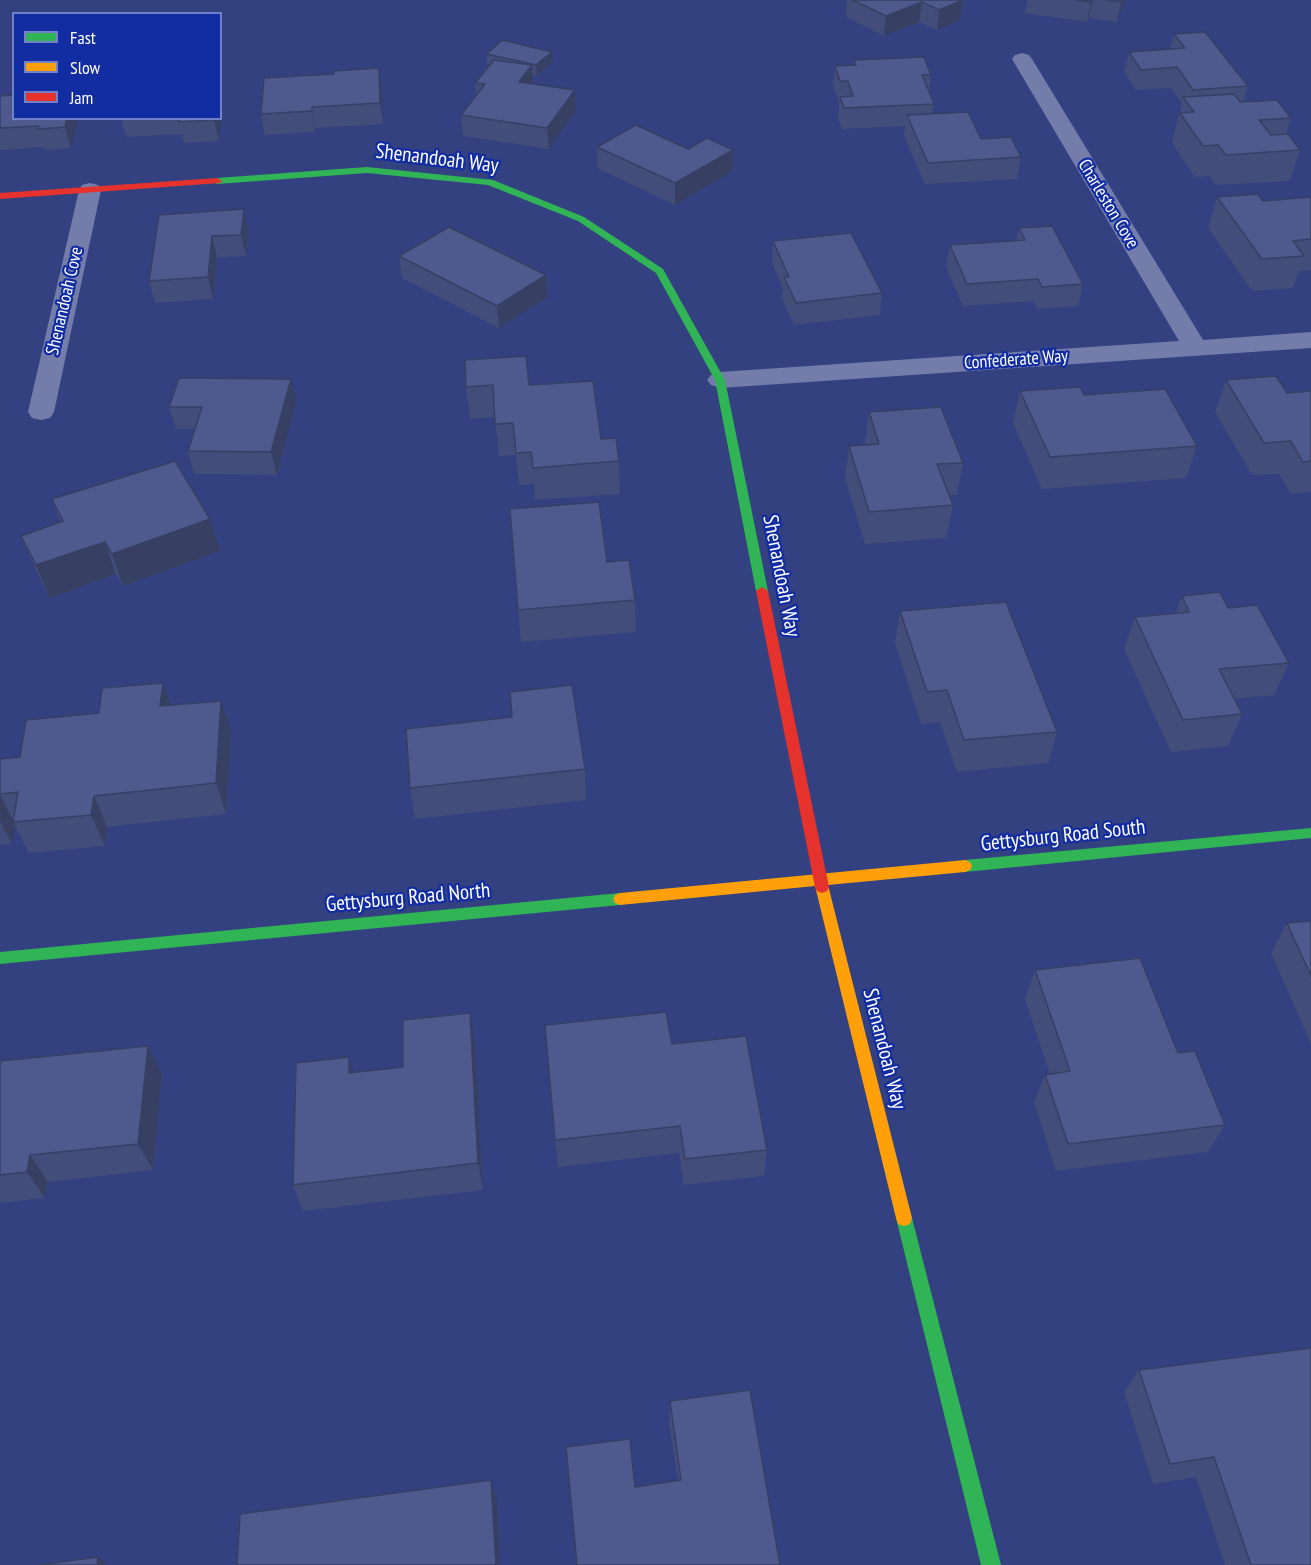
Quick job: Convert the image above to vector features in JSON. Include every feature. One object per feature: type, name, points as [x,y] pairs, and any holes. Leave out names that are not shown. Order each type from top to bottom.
[{"type":"street","name":"Charleston Cove","points":[[1022,59],[1195,348]]},
{"type":"street","name":"Shenandoah Way","points":[[0,196],[368,170],[490,182],[582,219],[660,271],[720,380],[820,880],[991,1565]]},
{"type":"street","name":"Shenandoah Cove","points":[[41,412],[90,190]]},
{"type":"street","name":"Confederate Way","points":[[720,380],[1311,340]]},
{"type":"street","name":"Gettysburg Road South","points":[[820,880],[1311,833]]},
{"type":"street","name":"Gettysburg Road North","points":[[0,958],[820,880]]},
{"type":"building","points":[[853,0],[963,0],[939,10],[922,2],[886,16]]},
{"type":"building","points":[[1205,32],[1248,86],[1193,90],[1177,67],[1141,70],[1129,52],[1185,48],[1174,34]]},
{"type":"building","points":[[502,40],[552,52],[536,65],[487,54]]},
{"type":"building","points":[[924,57],[931,75],[922,75],[934,104],[844,108],[840,97],[853,96],[848,81],[840,81],[835,66],[856,65],[854,60]]},
{"type":"building","points":[[494,60],[532,65],[519,82],[575,90],[547,128],[461,115],[485,84],[475,83]]},
{"type":"building","points":[[379,68],[380,103],[312,107],[312,111],[261,114],[264,78],[334,74],[334,71]]},
{"type":"building","points":[[1234,94],[1240,102],[1277,100],[1291,118],[1259,120],[1271,135],[1288,134],[1300,150],[1226,155],[1218,145],[1203,146],[1180,113],[1194,112],[1183,97]]},
{"type":"building","points":[[12,95],[12,120],[67,120],[65,127],[0,128],[0,96]]},
{"type":"building","points":[[968,112],[981,139],[1011,137],[1021,157],[928,163],[907,115]]},
{"type":"building","points":[[179,120],[214,120],[179,122]]},
{"type":"building","points":[[636,125],[688,149],[707,138],[733,150],[675,183],[597,147]]},
{"type":"building","points":[[1258,194],[1263,201],[1311,197],[1311,239],[1293,241],[1304,256],[1262,259],[1217,197]]},
{"type":"building","points":[[244,209],[241,235],[212,236],[208,277],[149,281],[159,215]]},
{"type":"building","points":[[1052,226],[1083,284],[1042,287],[1038,279],[967,284],[950,245],[1025,240],[1019,228]]},
{"type":"building","points":[[449,227],[546,275],[497,306],[399,256]]},
{"type":"building","points":[[851,233],[882,293],[796,303],[784,277],[789,277],[773,241]]},
{"type":"building","points":[[526,356],[529,385],[593,381],[601,439],[616,438],[619,461],[533,468],[531,452],[516,453],[513,423],[495,424],[493,385],[466,387],[465,360]]},
{"type":"building","points":[[1276,376],[1287,393],[1311,391],[1311,461],[1303,462],[1291,441],[1264,443],[1226,380]]},
{"type":"building","points":[[179,378],[291,379],[271,452],[188,451],[202,407],[169,407]]},
{"type":"building","points":[[1080,387],[1084,395],[1165,389],[1197,446],[1050,457],[1020,391]]},
{"type":"building","points":[[941,407],[963,463],[937,464],[953,505],[869,512],[849,446],[879,444],[869,412]]},
{"type":"building","points":[[175,461],[210,519],[112,554],[105,542],[36,565],[21,536],[63,521],[52,499]]},
{"type":"building","points":[[599,502],[607,562],[629,560],[635,600],[518,610],[510,509]]},
{"type":"building","points":[[1220,592],[1228,608],[1257,605],[1289,663],[1219,669],[1242,714],[1183,720],[1135,617],[1189,612],[1182,596]]},
{"type":"building","points":[[1006,602],[1057,732],[964,740],[947,690],[927,692],[900,611]]},
{"type":"building","points":[[163,683],[160,706],[221,701],[216,783],[94,796],[91,815],[13,822],[18,792],[0,794],[0,759],[20,757],[26,720],[99,713],[102,688]]},
{"type":"building","points":[[572,685],[585,769],[410,788],[406,729],[512,717],[510,692]]},
{"type":"building","points":[[1311,921],[1311,976],[1287,923]]},
{"type":"building","points":[[1140,958],[1178,1053],[1195,1051],[1225,1125],[1068,1144],[1045,1075],[1070,1071],[1035,970]]},
{"type":"building","points":[[666,1012],[672,1044],[746,1036],[767,1150],[685,1159],[680,1126],[555,1140],[545,1025]]},
{"type":"building","points":[[470,1013],[478,1163],[293,1185],[296,1063],[349,1057],[349,1073],[403,1067],[403,1020]]},
{"type":"building","points":[[148,1046],[138,1144],[30,1155],[27,1172],[0,1175],[0,1061]]},
{"type":"building","points":[[1311,1348],[1311,1565],[1251,1565],[1214,1457],[1170,1464],[1139,1370]]},
{"type":"building","points":[[750,1390],[780,1565],[577,1565],[566,1447],[630,1439],[635,1487],[681,1480],[670,1401]]},
{"type":"building","points":[[491,1480],[496,1565],[237,1565],[240,1514]]},
{"type":"building","points":[[98,1557],[97,1565],[38,1565]]},
{"type":"traffic: fast","points":[[217,181],[367,170],[490,182],[581,219],[660,271],[720,380],[762,591]]},
{"type":"traffic: fast","points":[[965,866],[1311,833]]},
{"type":"traffic: fast","points":[[0,958],[620,899]]},
{"type":"traffic: fast","points":[[904,1218],[991,1565]]},
{"type":"traffic: slow","points":[[620,899],[965,866]]},
{"type":"traffic: slow","points":[[822,887],[904,1218]]},
{"type":"traffic: jam","points":[[0,196],[217,181]]},
{"type":"traffic: jam","points":[[762,591],[822,887]]}]
